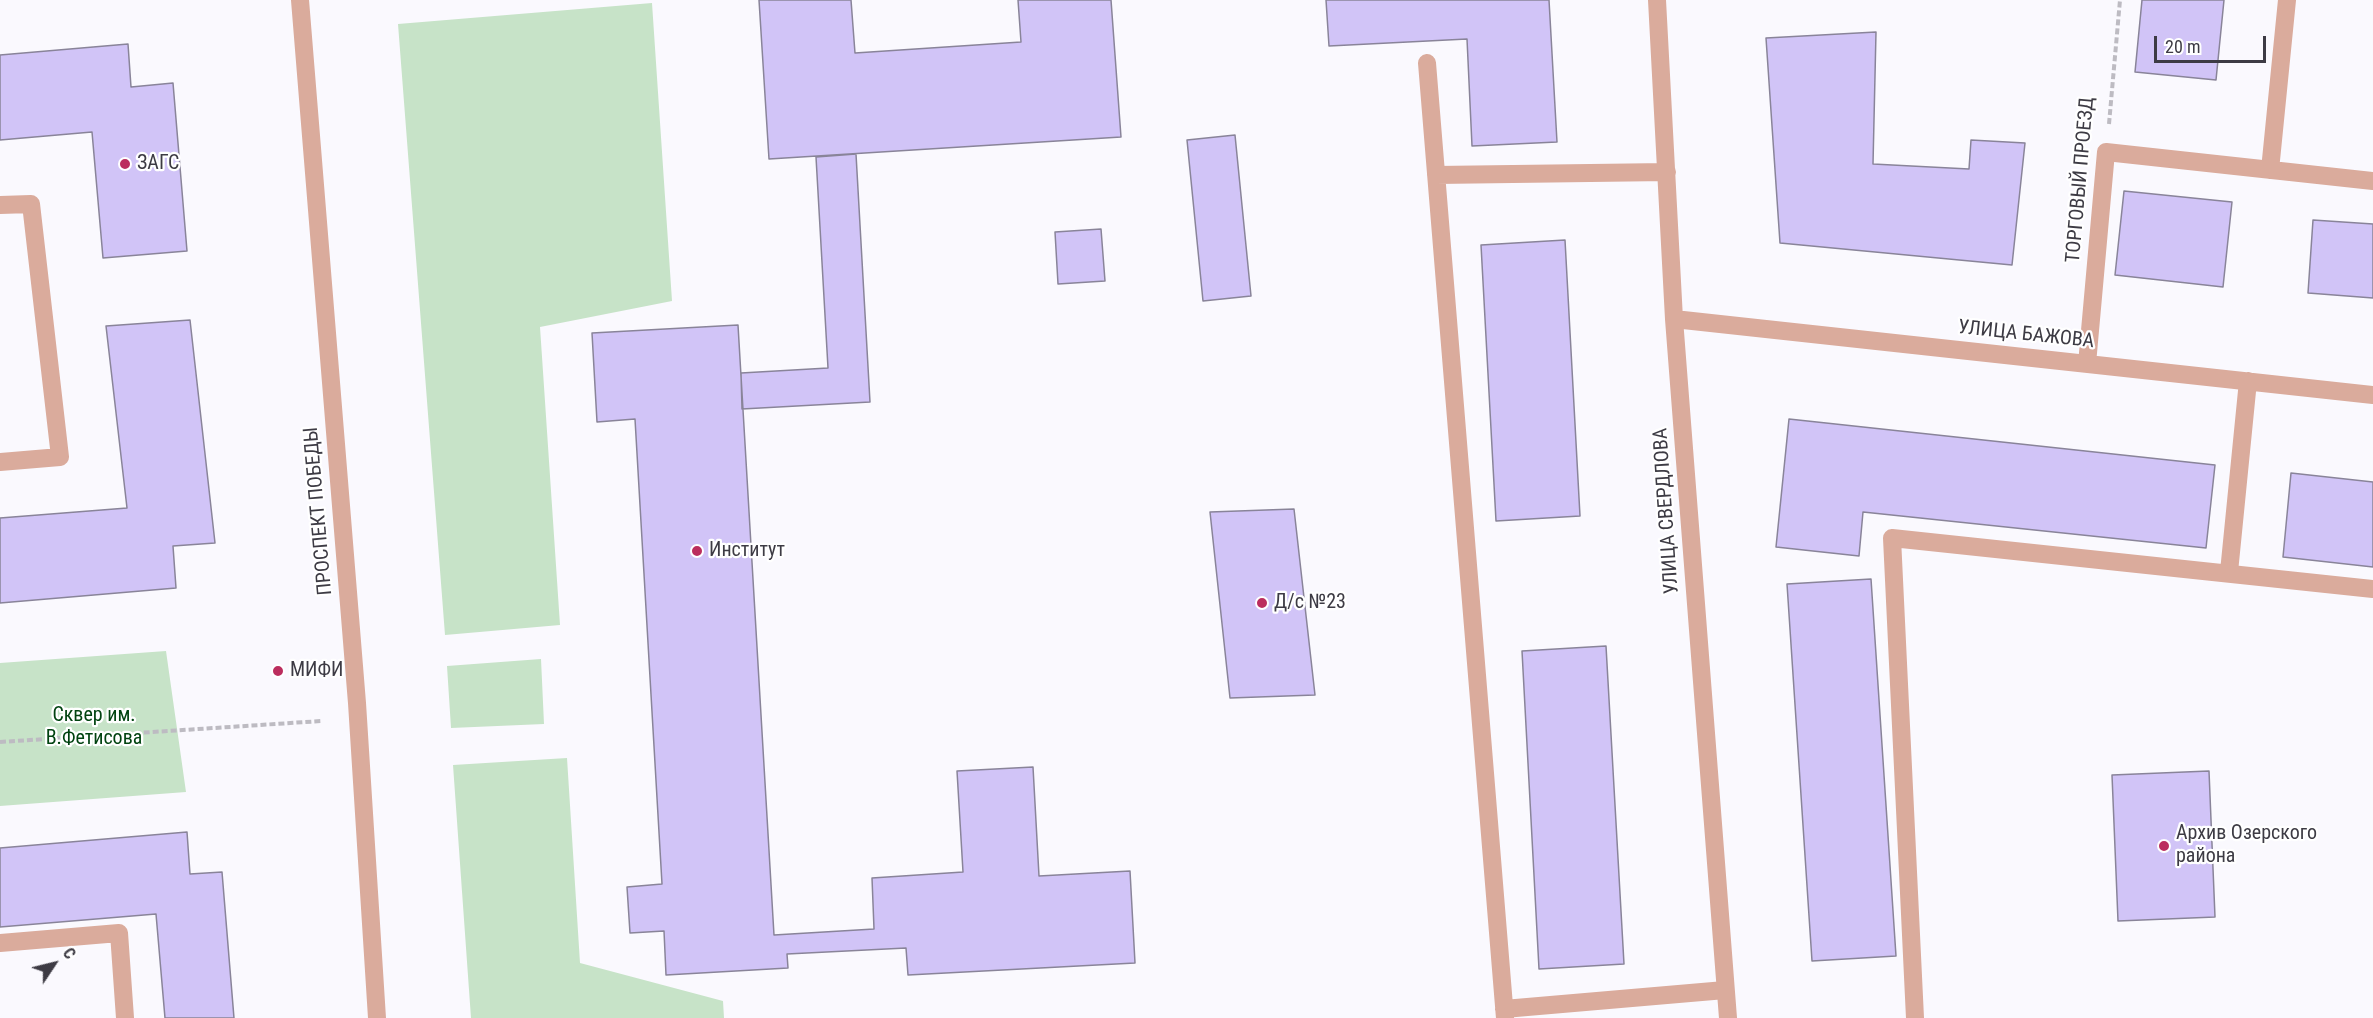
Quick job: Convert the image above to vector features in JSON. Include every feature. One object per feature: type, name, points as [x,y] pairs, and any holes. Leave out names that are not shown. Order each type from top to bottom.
[{"type":"street","name":"ПРОСПЕКТ ПОБЕДЫ","points":[[300,0],[357,703],[377,1018]]},
{"type":"street","name":"УЛИЦА СВЕРДЛОВА","points":[[1657,0],[1674,319],[1728,1018]]},
{"type":"street","points":[[2270,170],[2287,0]]},
{"type":"street","points":[[1427,63],[1505,1014],[1725,990]]},
{"type":"street","points":[[2106,152],[2373,182]]},
{"type":"street","name":"ТОРГОВЫЙ ПРОЕЗД","points":[[2087,364],[2106,152]]},
{"type":"street","points":[[1436,176],[1667,172]]},
{"type":"street","points":[[0,205],[30,204],[60,457],[0,462]]},
{"type":"street","name":"УЛИЦА БАЖОВА","points":[[1674,319],[2373,395]]},
{"type":"street","points":[[2229,572],[2248,381]]},
{"type":"street","points":[[1915,1018],[1892,538],[2373,589]]},
{"type":"street","points":[[0,943],[119,933],[125,1018]]},
{"type":"path","name":"ТОРГОВЫЙ ПРОЕЗД","points":[[2106,152],[2120,0]]},
{"type":"path","points":[[0,742],[321,721]]},
{"type":"green space","points":[[652,3],[672,301],[540,327],[560,625],[445,635],[398,24]]},
{"type":"green space","name":"Сквер им. В.Фетисова","points":[[166,651],[186,792],[0,806],[0,663]]},
{"type":"green space","points":[[541,659],[544,724],[451,728],[447,666]]},
{"type":"green space","points":[[567,758],[580,963],[723,1001],[724,1018],[471,1018],[453,765]]},
{"type":"building","points":[[759,0],[851,0],[855,53],[1021,42],[1018,0],[1111,0],[1121,137],[769,159]]},
{"type":"building","points":[[1326,0],[1549,0],[1557,142],[1472,146],[1467,39],[1329,46]]},
{"type":"building","points":[[2142,0],[2224,0],[2216,80],[2135,72]]},
{"type":"building","points":[[1876,32],[1873,164],[1969,169],[1971,140],[2025,143],[2012,265],[1780,243],[1766,38]]},
{"type":"building","points":[[128,44],[131,87],[173,83],[187,251],[103,258],[92,132],[0,140],[0,55]]},
{"type":"building","points":[[1235,135],[1251,296],[1203,301],[1187,140]]},
{"type":"building","points":[[856,154],[870,402],[742,409],[741,373],[828,368],[816,157]]},
{"type":"building","points":[[2124,191],[2232,202],[2223,287],[2115,275]]},
{"type":"building","points":[[2313,220],[2373,224],[2373,298],[2308,293]]},
{"type":"building","points":[[1101,229],[1105,281],[1058,284],[1055,232]]},
{"type":"building","points":[[1565,240],[1580,516],[1496,521],[1481,245]]},
{"type":"building","points":[[190,320],[215,543],[173,546],[176,588],[0,603],[0,518],[127,508],[106,326]]},
{"type":"building","name":"Институт","points":[[738,325],[774,935],[874,929],[872,878],[963,872],[957,771],[1033,767],[1039,876],[1130,871],[1135,963],[908,975],[906,948],[787,954],[788,968],[666,975],[664,931],[630,933],[627,887],[662,884],[635,419],[597,422],[592,333]]},
{"type":"building","points":[[1789,419],[2215,465],[2206,548],[1863,512],[1859,556],[1776,547]]},
{"type":"building","points":[[2291,473],[2373,482],[2373,567],[2283,557]]},
{"type":"building","name":"Д/с №23","points":[[1294,509],[1315,695],[1230,698],[1210,512]]},
{"type":"building","points":[[1871,579],[1896,956],[1812,961],[1787,584]]},
{"type":"building","points":[[1606,646],[1624,964],[1539,969],[1522,651]]},
{"type":"building","name":"Архив Озерского района","points":[[2209,771],[2215,917],[2118,921],[2112,775]]},
{"type":"building","points":[[187,832],[190,874],[222,872],[234,1018],[165,1018],[156,914],[0,927],[0,848]]},
{"type":"place","name":"ЗАГС","points":[[125,164]]},
{"type":"place","name":"Институт","points":[[697,551]]},
{"type":"place","name":"Д/с №23","points":[[1262,603]]},
{"type":"place","name":"МИФИ","points":[[278,671]]},
{"type":"place","name":"Архив Озерского района","points":[[2164,846]]}]
